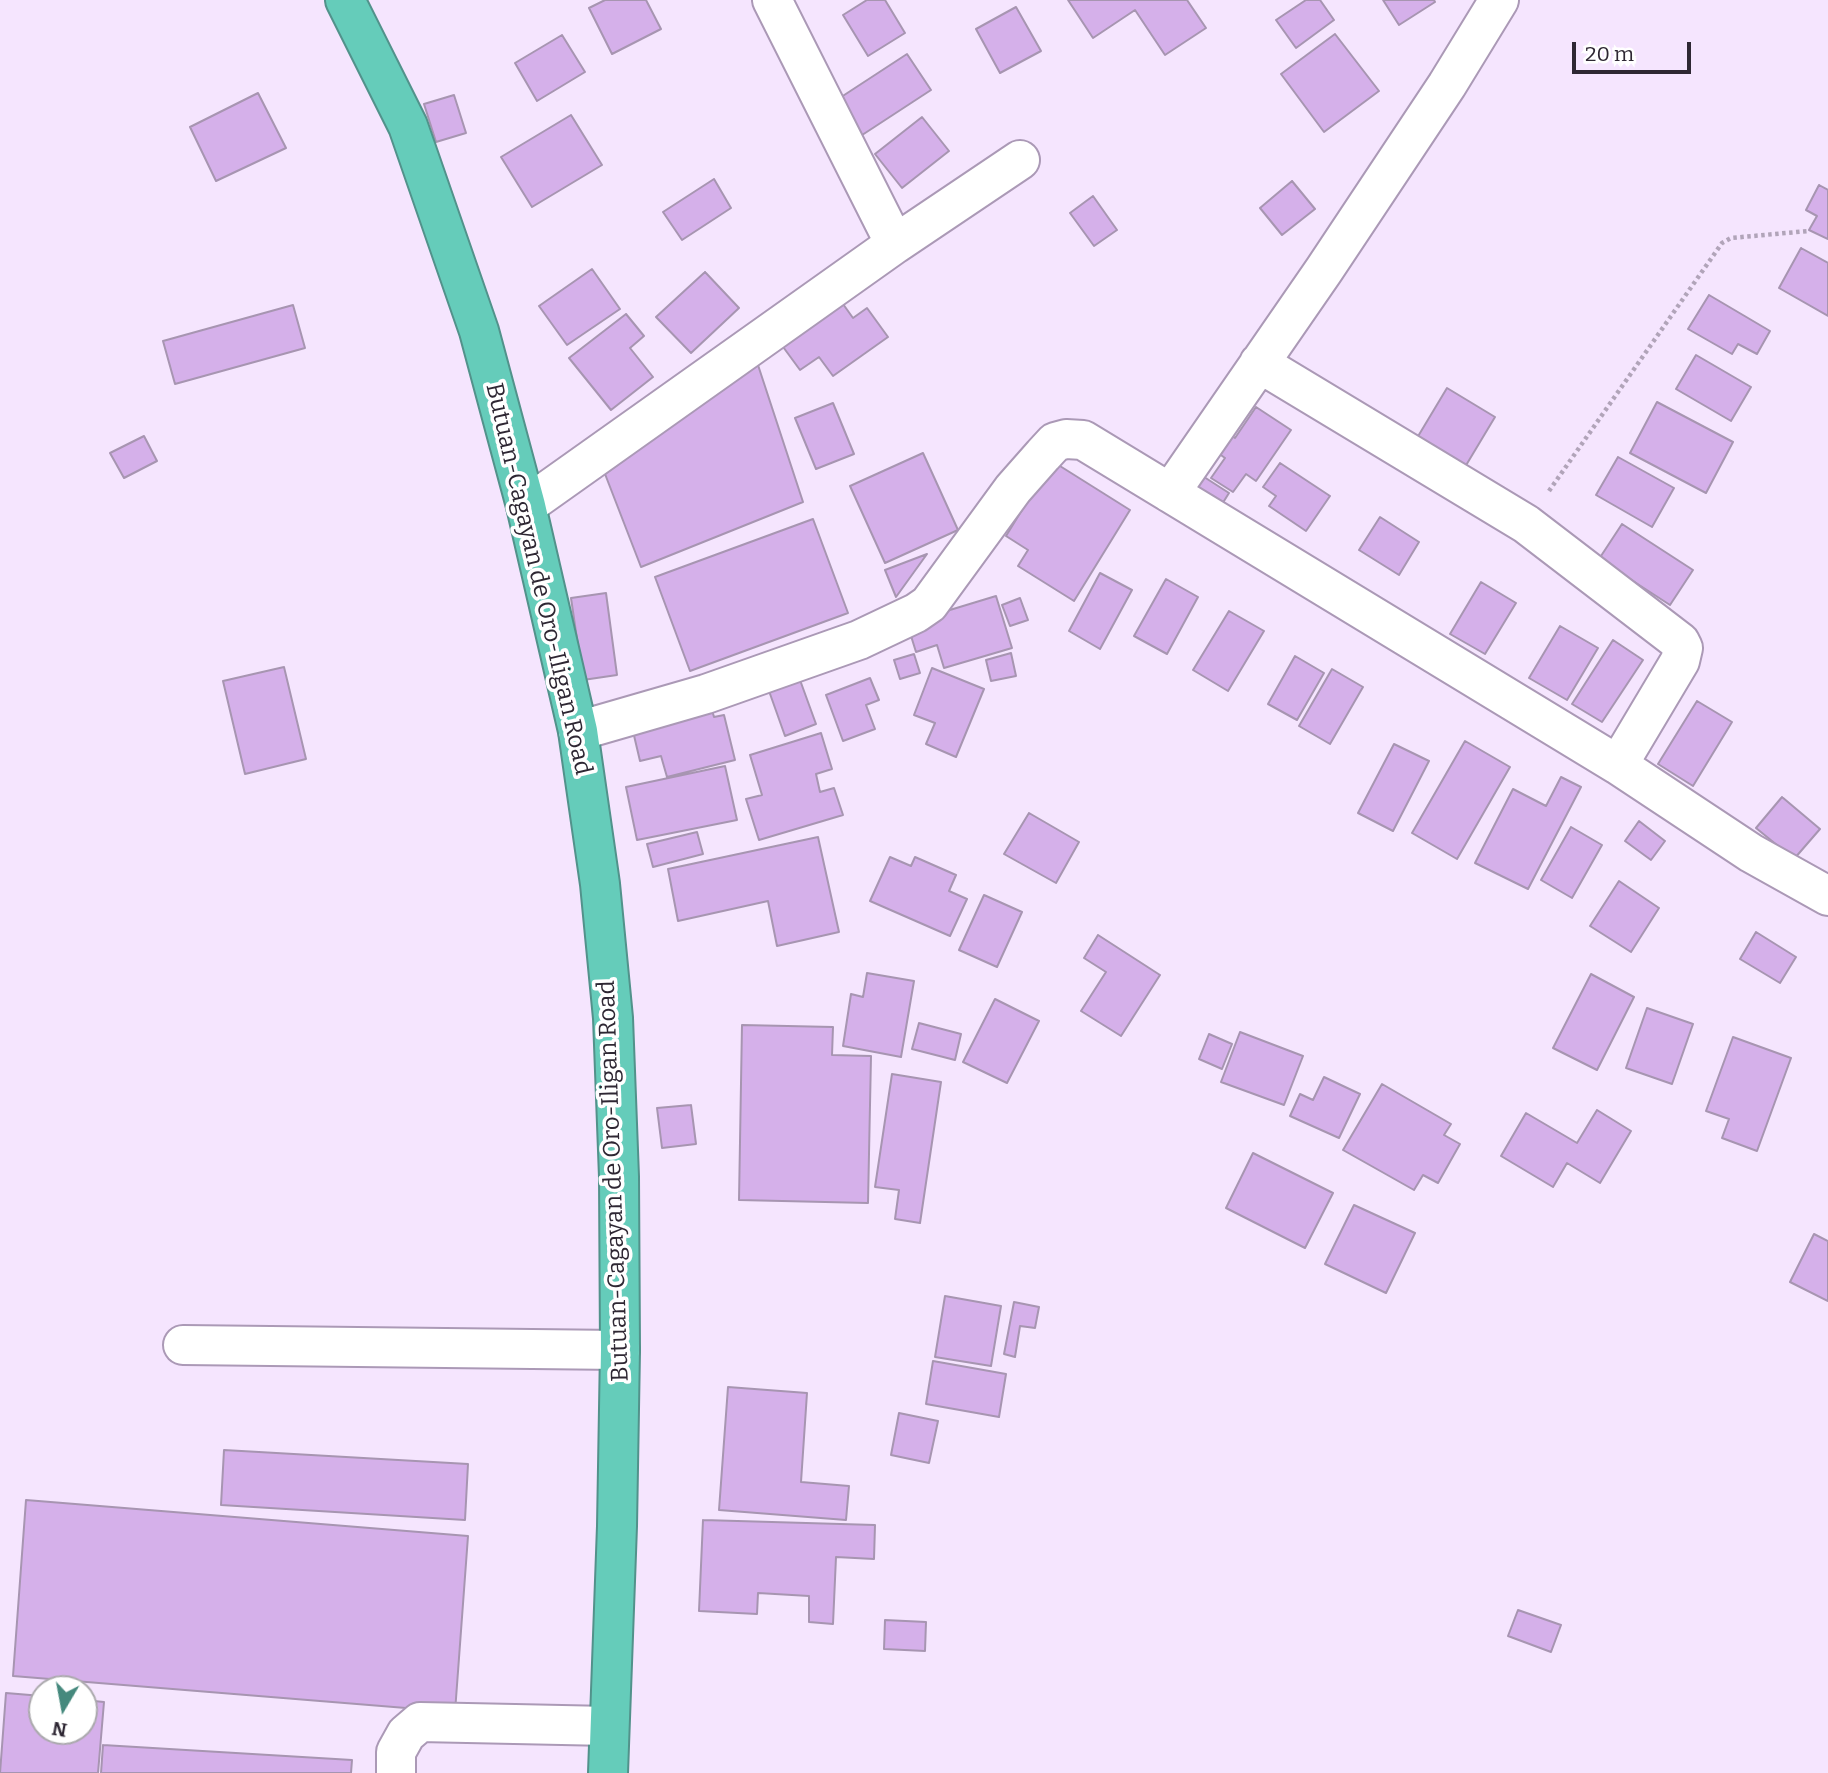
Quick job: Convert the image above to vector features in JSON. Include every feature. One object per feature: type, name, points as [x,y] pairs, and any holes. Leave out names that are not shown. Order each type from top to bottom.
[{"type":"highway","name":"Butuan-Cagayan de Oro-Iligan Road","points":[[345,0],[408,126],[479,331],[526,506],[578,731],[600,884],[613,1018],[619,1177],[617,1526],[608,1773]]},
{"type":"street","points":[[772,0],[895,244]]},
{"type":"street","points":[[1170,493],[1447,85],[1499,0]]},
{"type":"street","points":[[526,506],[895,244],[1020,160]]},
{"type":"street","points":[[1259,363],[1526,524],[1680,642],[1683,648],[1680,661],[1618,765]]},
{"type":"street","points":[[578,731],[706,694],[859,640],[916,613],[929,604],[1013,489],[1055,442],[1066,439],[1083,440],[1618,765],[1751,853],[1828,896]]},
{"type":"street","points":[[183,1345],[620,1350]]},
{"type":"street","points":[[396,1773],[396,1752],[406,1734],[420,1722],[609,1726]]},
{"type":"path","points":[[1526,524],[1722,243],[1731,238],[1808,231]]},
{"type":"building","points":[[605,0],[646,0],[661,29],[612,54],[589,8]]},
{"type":"building","points":[[867,0],[885,0],[905,33],[868,56],[843,15]]},
{"type":"building","points":[[1068,0],[1187,0],[1206,28],[1165,55],[1135,10],[1093,38]]},
{"type":"building","points":[[1306,0],[1320,0],[1334,20],[1296,48],[1276,20]]},
{"type":"building","points":[[1383,0],[1434,0],[1435,2],[1399,25]]},
{"type":"building","points":[[1016,7],[1041,51],[1000,73],[976,29]]},
{"type":"building","points":[[1335,34],[1379,91],[1324,132],[1281,74]]},
{"type":"building","points":[[562,35],[585,72],[537,101],[515,63]]},
{"type":"building","points":[[907,54],[931,90],[856,139],[832,103]]},
{"type":"building","points":[[258,93],[286,148],[216,181],[190,127]]},
{"type":"building","points":[[454,95],[466,133],[436,142],[424,104]]},
{"type":"building","points":[[571,115],[602,165],[532,207],[501,157]]},
{"type":"building","points":[[922,117],[949,151],[902,188],[875,154]]},
{"type":"building","points":[[714,179],[731,208],[682,240],[663,212]]},
{"type":"building","points":[[1292,181],[1315,209],[1282,235],[1260,208]]},
{"type":"building","points":[[1819,185],[1828,190],[1828,239],[1809,230],[1817,216],[1806,210]]},
{"type":"building","points":[[1093,196],[1117,230],[1094,246],[1070,213]]},
{"type":"building","points":[[1801,248],[1828,263],[1828,316],[1779,288]]},
{"type":"building","points":[[592,269],[620,309],[567,345],[539,306]]},
{"type":"building","points":[[705,272],[739,308],[691,353],[656,317]]},
{"type":"building","points":[[1709,295],[1770,331],[1757,354],[1738,344],[1732,354],[1688,329]]},
{"type":"building","points":[[838,297],[853,318],[867,308],[888,337],[833,376],[819,357],[800,370],[778,340]]},
{"type":"building","points":[[293,305],[305,348],[175,384],[163,341]]},
{"type":"building","points":[[626,314],[644,336],[630,348],[653,377],[611,410],[569,358]]},
{"type":"building","points":[[1696,355],[1751,387],[1731,421],[1676,389]]},
{"type":"building","points":[[757,362],[803,502],[641,567],[605,474]]},
{"type":"building","points":[[1447,388],[1495,417],[1462,472],[1414,443]]},
{"type":"building","points":[[1657,402],[1733,442],[1706,493],[1630,453]]},
{"type":"building","points":[[833,403],[854,454],[816,469],[795,418]]},
{"type":"building","points":[[1256,407],[1291,430],[1256,481],[1246,474],[1233,492],[1211,478],[1225,458],[1211,448],[1223,430],[1235,438]]},
{"type":"building","points":[[144,436],[157,461],[124,478],[110,453]]},
{"type":"building","points":[[923,453],[958,530],[885,563],[850,486]]},
{"type":"building","points":[[1618,457],[1674,488],[1652,527],[1596,495]]},
{"type":"building","points":[[1052,461],[1130,510],[1074,601],[1018,566],[1028,550],[1006,536]]},
{"type":"building","points":[[1280,463],[1330,496],[1306,531],[1269,506],[1276,496],[1263,487]]},
{"type":"building","points":[[1201,475],[1229,493],[1214,517],[1185,500]]},
{"type":"building","points":[[1380,517],[1419,542],[1399,575],[1359,550]]},
{"type":"building","points":[[813,519],[848,613],[690,671],[655,577]]},
{"type":"building","points":[[1622,524],[1693,570],[1670,605],[1599,559]]},
{"type":"building","points":[[927,554],[896,597],[885,570]]},
{"type":"building","points":[[1100,573],[1132,590],[1100,649],[1069,631]]},
{"type":"building","points":[[1166,579],[1198,597],[1167,654],[1134,636]]},
{"type":"building","points":[[1481,582],[1516,603],[1485,654],[1450,634]]},
{"type":"building","points":[[606,593],[617,675],[583,680],[571,598]]},
{"type":"building","points":[[996,596],[1012,648],[944,668],[937,645],[916,652],[907,623]]},
{"type":"building","points":[[1020,598],[1028,620],[1010,626],[1002,605]]},
{"type":"building","points":[[1229,611],[1264,631],[1228,691],[1193,670]]},
{"type":"building","points":[[1560,626],[1598,648],[1567,700],[1529,678]]},
{"type":"building","points":[[1613,640],[1643,660],[1602,722],[1572,704]]},
{"type":"building","points":[[1011,653],[1016,676],[991,681],[986,660]]},
{"type":"building","points":[[914,654],[920,673],[900,679],[894,660]]},
{"type":"building","points":[[1295,656],[1324,673],[1297,720],[1268,704]]},
{"type":"building","points":[[284,667],[306,759],[245,774],[223,681]]},
{"type":"building","points":[[932,668],[984,689],[956,757],[926,744],[935,723],[914,715]]},
{"type":"building","points":[[1332,669],[1363,687],[1330,744],[1299,726]]},
{"type":"building","points":[[870,678],[879,700],[866,705],[875,729],[843,741],[826,695]]},
{"type":"building","points":[[800,680],[816,724],[785,736],[769,691]]},
{"type":"building","points":[[1697,701],[1732,722],[1693,786],[1658,764]]},
{"type":"building","points":[[711,707],[714,717],[724,715],[735,760],[667,777],[661,756],[640,761],[632,727]]},
{"type":"building","points":[[821,733],[832,769],[816,774],[820,792],[834,788],[843,815],[759,840],[746,799],[762,795],[750,755]]},
{"type":"building","points":[[1465,741],[1510,767],[1457,859],[1412,833]]},
{"type":"building","points":[[1394,744],[1429,761],[1393,831],[1358,813]]},
{"type":"building","points":[[725,766],[737,820],[637,840],[626,787]]},
{"type":"building","points":[[1561,777],[1581,787],[1528,889],[1475,863],[1513,789],[1546,806]]},
{"type":"building","points":[[1782,797],[1820,829],[1794,859],[1756,828]]},
{"type":"building","points":[[1029,813],[1079,842],[1056,883],[1004,854]]},
{"type":"building","points":[[1639,821],[1665,841],[1651,860],[1625,841]]},
{"type":"building","points":[[1571,827],[1602,845],[1572,898],[1541,880]]},
{"type":"building","points":[[697,832],[703,854],[653,867],[647,844]]},
{"type":"building","points":[[818,837],[839,932],[777,946],[768,901],[678,921],[668,869]]},
{"type":"building","points":[[890,857],[911,866],[915,857],[956,875],[949,891],[967,899],[950,936],[870,901]]},
{"type":"building","points":[[1619,881],[1659,908],[1631,952],[1590,926]]},
{"type":"building","points":[[984,895],[1022,912],[997,967],[959,950]]},
{"type":"building","points":[[1756,932],[1796,957],[1780,983],[1740,959]]},
{"type":"building","points":[[1098,935],[1160,975],[1121,1036],[1081,1011],[1106,972],[1084,958]]},
{"type":"building","points":[[867,973],[914,981],[901,1057],[843,1046],[851,994],[863,997]]},
{"type":"building","points":[[1591,974],[1634,997],[1597,1070],[1553,1048]]},
{"type":"building","points":[[995,999],[1039,1021],[1007,1083],[963,1062]]},
{"type":"building","points":[[1647,1008],[1693,1024],[1672,1084],[1626,1068]]},
{"type":"building","points":[[919,1023],[961,1034],[955,1060],[912,1049]]},
{"type":"building","points":[[742,1025],[833,1027],[832,1055],[871,1056],[868,1203],[739,1200]]},
{"type":"building","points":[[1240,1032],[1303,1056],[1284,1105],[1221,1082]]},
{"type":"building","points":[[1209,1034],[1232,1044],[1222,1069],[1199,1059]]},
{"type":"building","points":[[1733,1037],[1791,1058],[1757,1151],[1722,1138],[1729,1119],[1706,1111]]},
{"type":"building","points":[[892,1074],[941,1082],[920,1223],[895,1219],[899,1190],[875,1187]]},
{"type":"building","points":[[1324,1077],[1360,1094],[1339,1138],[1290,1116],[1300,1094],[1313,1100]]},
{"type":"building","points":[[1382,1084],[1451,1124],[1444,1135],[1460,1144],[1438,1183],[1423,1175],[1414,1190],[1343,1150]]},
{"type":"building","points":[[691,1105],[696,1144],[662,1148],[657,1108]]},
{"type":"building","points":[[1597,1110],[1631,1131],[1600,1183],[1567,1163],[1553,1187],[1501,1156],[1526,1113],[1577,1143]]},
{"type":"building","points":[[1253,1153],[1333,1193],[1305,1248],[1226,1208]]},
{"type":"building","points":[[1354,1205],[1415,1233],[1386,1293],[1325,1264]]},
{"type":"building","points":[[1814,1234],[1828,1241],[1828,1301],[1790,1282]]},
{"type":"building","points":[[945,1296],[1001,1306],[991,1366],[935,1357]]},
{"type":"building","points":[[1014,1302],[1039,1307],[1035,1328],[1020,1326],[1015,1357],[1004,1354]]},
{"type":"building","points":[[933,1361],[1006,1374],[999,1417],[926,1404]]},
{"type":"building","points":[[728,1387],[807,1393],[801,1482],[849,1486],[846,1520],[719,1510]]},
{"type":"building","points":[[899,1413],[938,1421],[929,1463],[891,1455]]},
{"type":"building","points":[[224,1450],[468,1464],[465,1520],[221,1505]]},
{"type":"building","points":[[26,1500],[468,1536],[455,1712],[98,1683],[98,1675],[13,1676]]},
{"type":"building","points":[[703,1520],[875,1525],[874,1559],[836,1557],[833,1624],[809,1622],[809,1596],[758,1593],[757,1614],[699,1611]]},
{"type":"building","points":[[1518,1610],[1561,1625],[1551,1652],[1508,1636]]},
{"type":"building","points":[[885,1620],[926,1622],[925,1651],[884,1649]]},
{"type":"building","points":[[6,1693],[28,1695],[28,1745],[98,1745],[98,1701],[104,1702],[98,1773],[0,1773]]},
{"type":"building","points":[[103,1745],[352,1760],[351,1773],[101,1773]]}]
